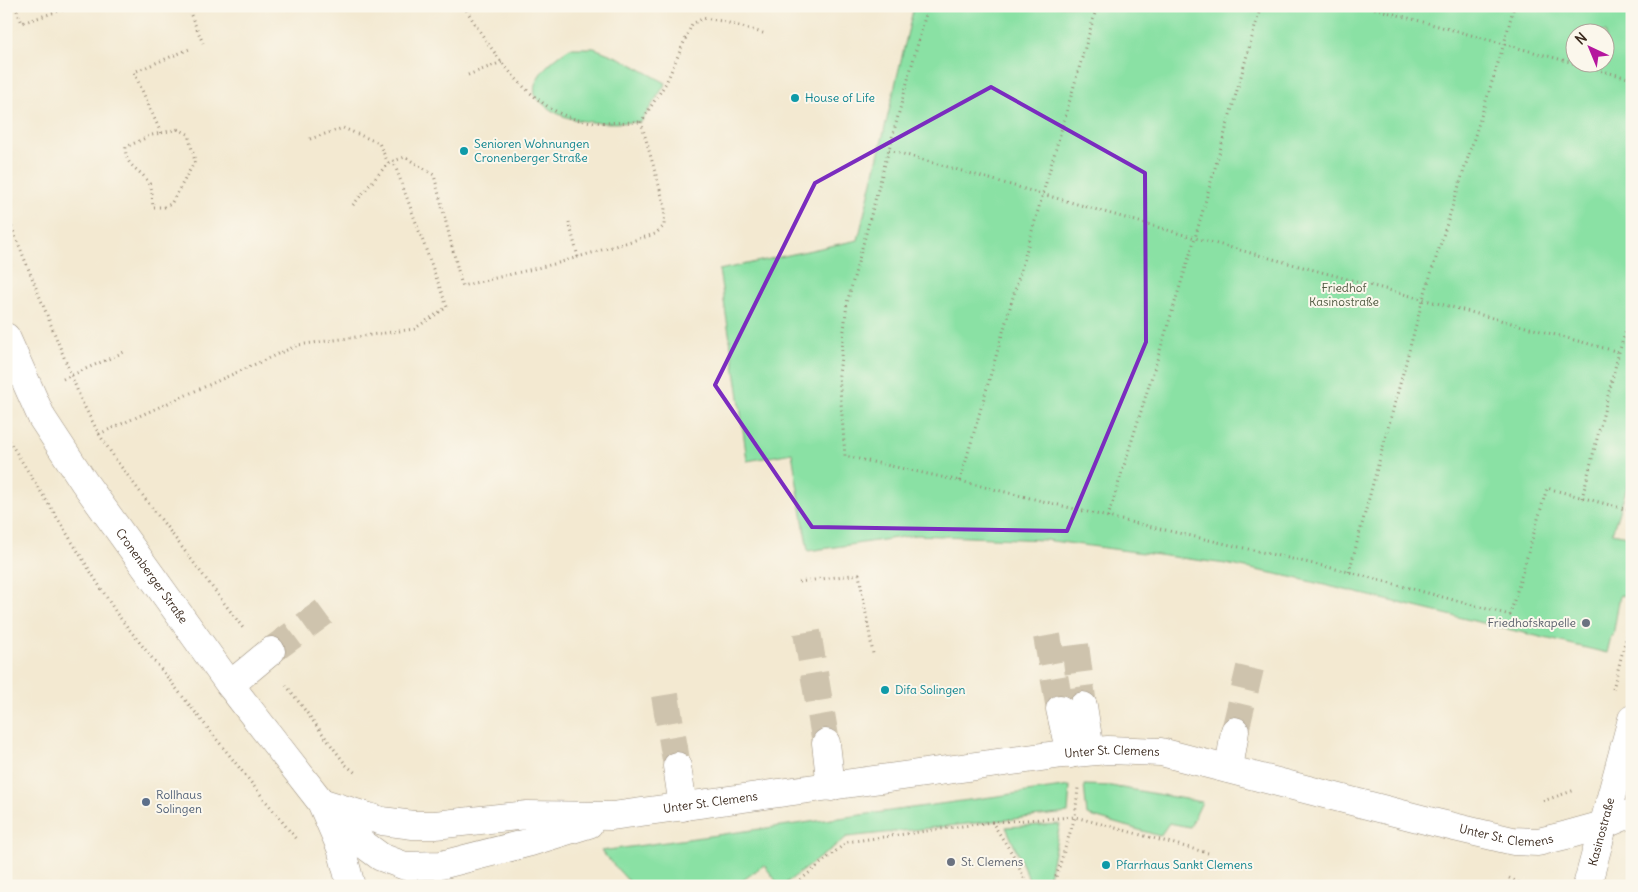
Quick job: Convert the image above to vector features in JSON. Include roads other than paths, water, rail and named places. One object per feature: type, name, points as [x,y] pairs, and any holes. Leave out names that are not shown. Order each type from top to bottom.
[{"type":"street","name":"Cronenberger Straße","points":[[6,337],[42,418],[84,482],[230,685],[321,802]]},
{"type":"street","points":[[230,685],[268,654]]},
{"type":"street","points":[[1072,708],[1080,752]]},
{"type":"street","name":"Kasinostraße","points":[[1587,886],[1632,719]]},
{"type":"street","points":[[1229,770],[1235,731]]},
{"type":"street","points":[[826,743],[831,787]]},
{"type":"street","name":"Unter St. Clemens","points":[[321,802],[382,821],[413,825],[435,825],[527,815],[612,816],[1080,752],[1108,750],[1161,752],[1512,841],[1538,842],[1603,825],[1632,813]]},
{"type":"street","points":[[677,766],[683,807]]},
{"type":"street","points":[[321,802],[341,848],[351,886]]},
{"type":"street","name":"Unter St. Clemens","points":[[321,802],[362,843],[381,857],[405,866],[441,865],[471,858],[531,842],[612,816]]},
{"type":"tunnel","points":[[271,651],[324,612]]},
{"type":"tunnel","points":[[807,632],[826,743]]},
{"type":"tunnel","points":[[1047,636],[1060,709]]},
{"type":"tunnel","points":[[1075,645],[1083,706]]},
{"type":"tunnel","points":[[1235,731],[1250,668]]},
{"type":"tunnel","points":[[665,695],[677,766]]},
{"type":"place","name":"House of Life","points":[[795,98]]},
{"type":"place","name":"Senioren Wohnungen Cronenberger Straße","points":[[464,151]]},
{"type":"place","name":"Friedhofskapelle","points":[[1586,623]]},
{"type":"place","name":"Difa Solingen","points":[[885,690]]},
{"type":"place","name":"Rollhaus Solingen","points":[[146,802]]},
{"type":"place","name":"St. Clemens","points":[[951,862]]},
{"type":"place","name":"Pfarrhaus Sankt Clemens","points":[[1106,865]]},
{"type":"park label","name":"Friedhof Kasinostraße","points":[[1344,295]]}]
